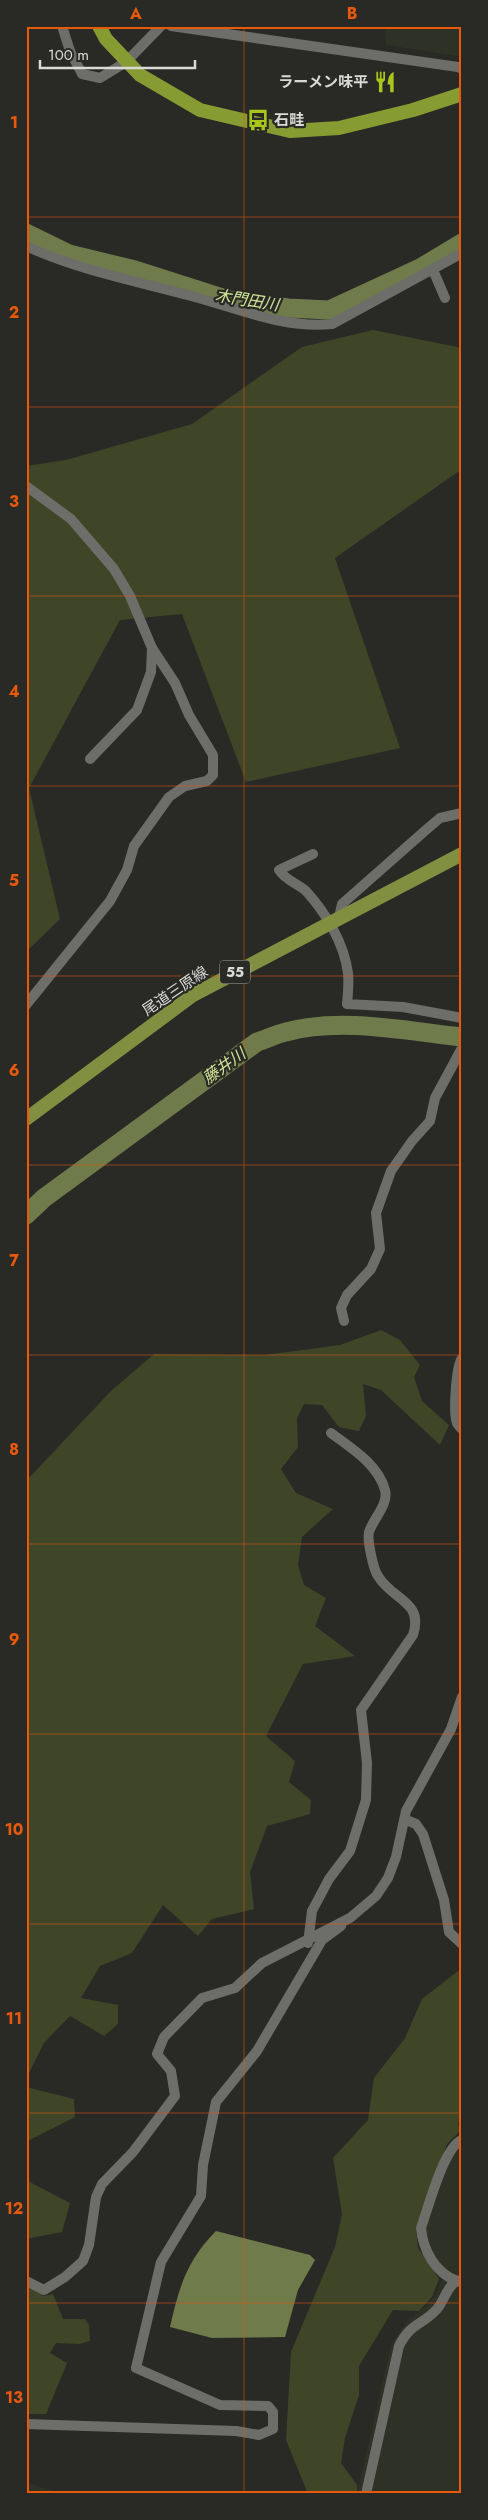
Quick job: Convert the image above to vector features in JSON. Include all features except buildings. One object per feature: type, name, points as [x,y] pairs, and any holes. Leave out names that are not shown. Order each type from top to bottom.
[{"type":"highway","points":[[98,26],[106,39],[140,75],[200,110],[290,130],[339,128],[413,110],[462,94]]},
{"type":"main road","name":"尾道三原線","points":[[26,1119],[193,995],[334,919],[462,854]]},
{"type":"street","points":[[62,26],[70,51],[82,74],[100,78],[126,62],[161,26]]},
{"type":"street","points":[[171,26],[458,66],[462,69]]},
{"type":"street","points":[[26,246],[64,262],[261,317],[311,326],[332,324],[462,253]]},
{"type":"street","points":[[433,270],[446,298]]},
{"type":"street","points":[[26,486],[71,519],[114,569],[130,596],[152,648],[175,683],[189,715],[213,756],[213,775],[207,781],[185,786],[169,797],[134,846],[127,870],[110,902],[26,1005]]},
{"type":"street","points":[[90,759],[137,710],[151,672],[152,648]]},
{"type":"street","points":[[334,919],[342,904],[440,818],[462,813]]},
{"type":"street","points":[[313,854],[279,870],[282,875],[300,886],[334,919],[338,941],[348,973],[347,1004],[403,1007],[462,1018]]},
{"type":"street","points":[[344,1321],[341,1308],[347,1295],[371,1269],[380,1249],[376,1213],[391,1171],[412,1141],[430,1121],[435,1098],[462,1048]]},
{"type":"street","points":[[462,1358],[458,1363],[457,1422],[462,1430]]},
{"type":"street","points":[[310,1958],[308,1939],[312,1911],[328,1879],[350,1851],[366,1800],[367,1763],[361,1710],[414,1635],[417,1624],[416,1612],[378,1577],[374,1568],[369,1533],[382,1507],[386,1491],[375,1470],[331,1433]]},
{"type":"street","points":[[26,2281],[44,2290],[65,2277],[83,2261],[89,2245],[96,2197],[102,2184],[133,2152],[175,2096],[171,2071],[157,2054],[164,2037],[202,1998],[235,1988],[262,1963],[288,1952],[308,1939],[340,1923],[360,1911],[376,1896],[388,1878],[406,1820],[406,1811],[451,1729],[462,1697]]},
{"type":"street","points":[[406,1820],[416,1824],[423,1834],[444,1900],[449,1932],[462,1944]]},
{"type":"street","points":[[26,2424],[236,2431],[259,2435],[273,2429],[273,2412],[268,2406],[220,2405],[136,2368],[160,2262],[201,2196],[203,2165],[216,2102],[257,2051],[322,1940],[341,1926],[340,1923]]},
{"type":"street","points":[[366,2494],[399,2346],[407,2331],[437,2309],[459,2281],[447,2277],[432,2260],[422,2240],[421,2228],[448,2153],[457,2142],[462,2140]]},
{"type":"shaded area","points":[[385,26],[462,26],[462,57],[386,45]]},
{"type":"shaded area","points":[[373,330],[462,348],[462,469],[335,558],[400,748],[246,782],[182,614],[120,620],[29,788],[60,919],[26,952],[26,466],[66,460],[192,424],[302,347]]},
{"type":"shaded area","points":[[381,1330],[400,1340],[420,1365],[414,1377],[422,1401],[449,1425],[440,1445],[381,1390],[363,1384],[366,1416],[359,1431],[339,1427],[322,1405],[304,1404],[297,1418],[298,1447],[281,1469],[296,1493],[333,1509],[302,1537],[298,1565],[304,1585],[326,1598],[315,1626],[355,1656],[303,1664],[266,1736],[295,1761],[289,1782],[311,1800],[310,1814],[267,1826],[250,1872],[254,1909],[212,1919],[198,1936],[163,1905],[132,1953],[100,1966],[81,1998],[118,2005],[118,2024],[104,2036],[70,2016],[44,2043],[26,2079],[26,1481],[111,1391],[154,1354],[265,1355],[340,1345]]},
{"type":"shaded area","points":[[462,1968],[462,2116],[458,2123],[460,2131],[447,2144],[416,2229],[418,2248],[439,2279],[432,2297],[419,2311],[393,2310],[359,2366],[359,2395],[345,2438],[341,2463],[357,2485],[357,2494],[308,2494],[286,2440],[291,2352],[335,2247],[342,2214],[333,2158],[368,2120],[374,2078],[405,2038],[422,1999]]},
{"type":"shaded area","points":[[26,2087],[74,2099],[75,2117],[26,2142]]},
{"type":"shaded area","points":[[460,2147],[462,2494],[357,2494],[391,2345],[407,2321],[427,2306],[436,2294],[446,2270],[431,2252],[425,2228],[450,2158]]},
{"type":"shaded area","points":[[26,2180],[70,2203],[62,2232],[26,2239]]},
{"type":"shaded area","points":[[216,2231],[310,2255],[315,2260],[298,2290],[285,2337],[212,2338],[170,2327],[185,2275],[198,2253]]},
{"type":"shaded area","points":[[26,2288],[36,2290],[43,2296],[53,2294],[63,2319],[85,2319],[89,2325],[90,2341],[80,2344],[56,2343],[50,2353],[67,2363],[46,2414],[26,2414]]},
{"type":"shaded area","points":[[26,2483],[30,2484],[65,2494],[26,2494]]},
{"type":"waterway","name":"木門田川","points":[[26,233],[69,254],[135,270],[229,300],[288,308],[329,310],[422,267],[462,243]]},
{"type":"waterway","name":"藤井川","points":[[26,1215],[44,1198],[257,1042],[286,1032],[307,1028],[351,1025],[462,1037]]},
{"type":"place","name":"ラーメン味平","points":[[385,82]]},
{"type":"place","name":"石畦","points":[[258,120]]}]
